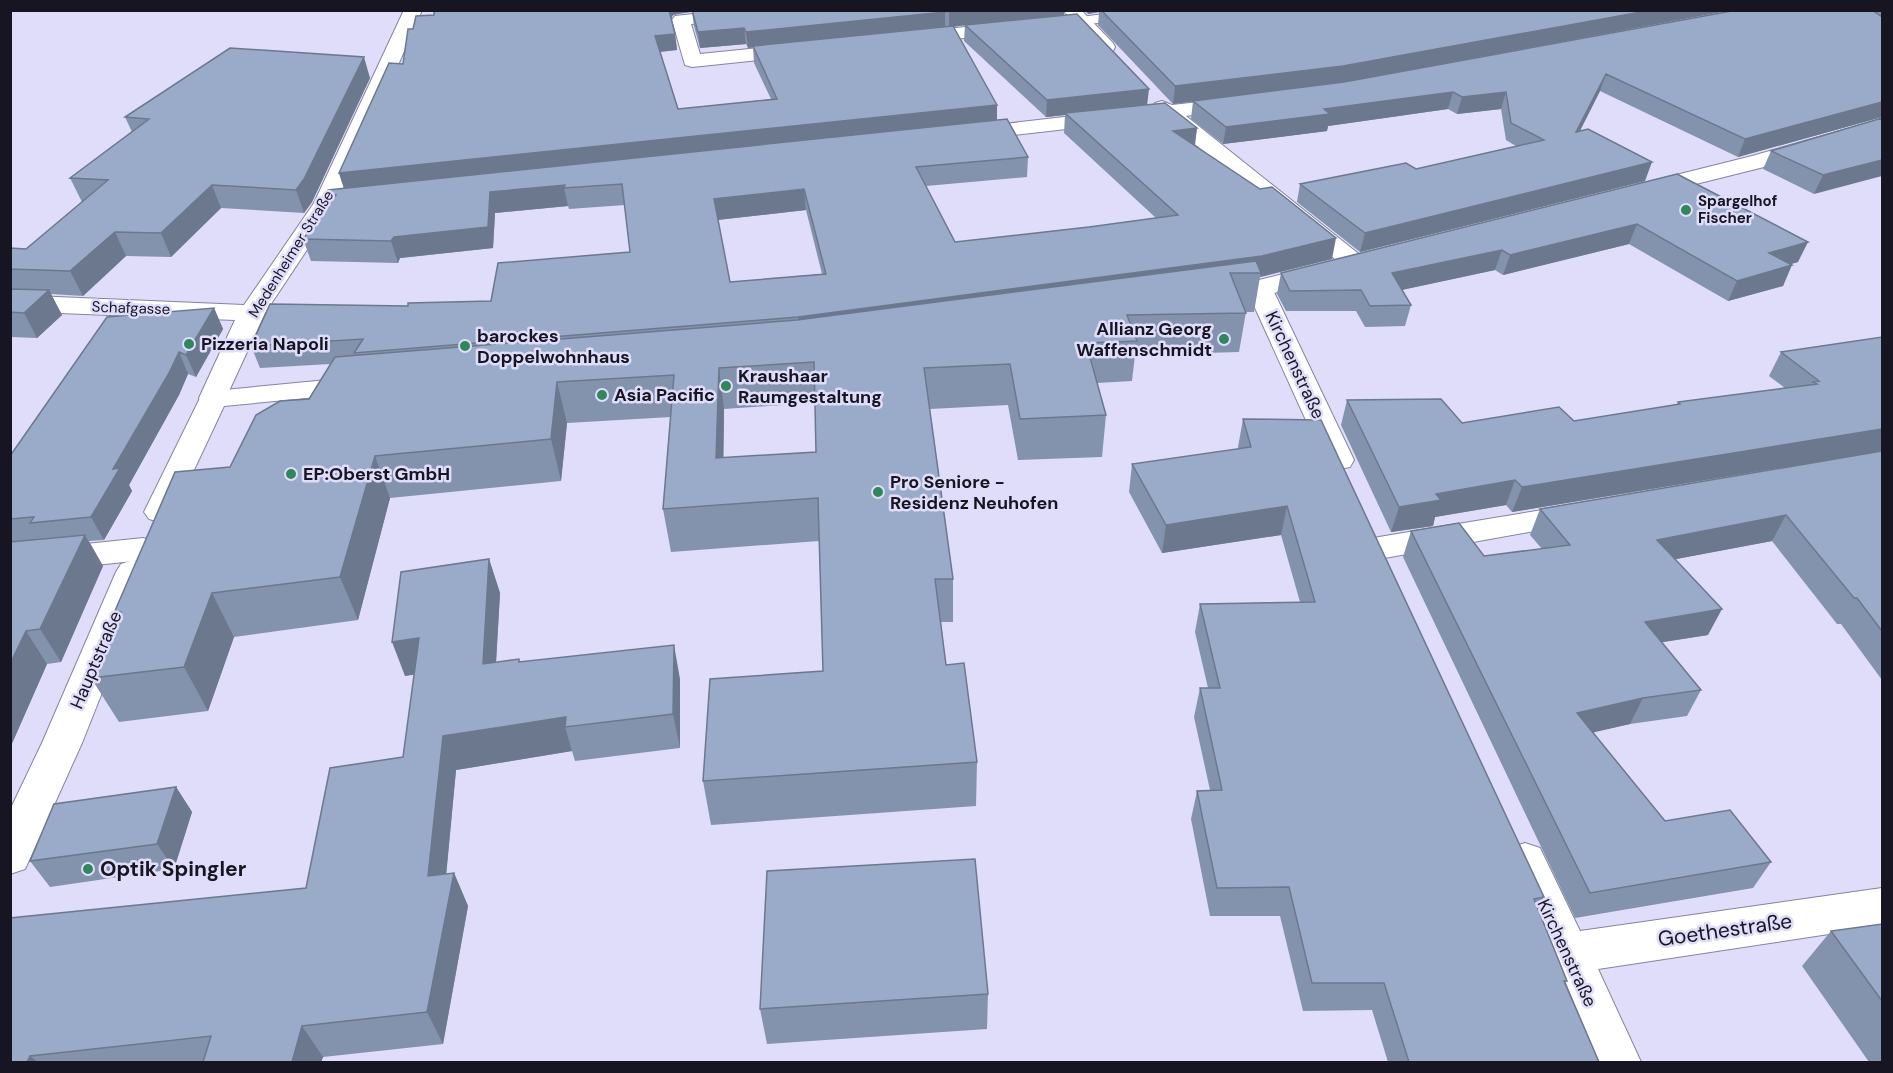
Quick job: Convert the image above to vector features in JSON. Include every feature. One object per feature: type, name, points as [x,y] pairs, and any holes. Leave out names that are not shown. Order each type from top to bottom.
[{"type":"street","name":"Medenheimer Straße","points":[[213,398],[252,313],[327,203],[412,10]]},
{"type":"street","points":[[797,10],[681,20],[692,61],[822,48]]},
{"type":"street","points":[[1069,18],[1120,63]]},
{"type":"street","points":[[892,40],[1034,26]]},
{"type":"street","points":[[1152,96],[1167,113],[1368,261],[1259,288],[1190,297]]},
{"type":"street","points":[[942,137],[1260,101]]},
{"type":"street","points":[[1621,196],[1760,161],[1882,125]]},
{"type":"street","points":[[327,203],[350,200]]},
{"type":"street","name":"Kirchenstraße","points":[[1259,288],[1387,564],[1602,510]]},
{"type":"street","name":"Schafgasse","points":[[10,303],[252,313]]},
{"type":"street","points":[[213,398],[389,384]]},
{"type":"street","name":"Hauptstraße","points":[[10,856],[62,743],[143,549],[213,398]]},
{"type":"street","points":[[10,563],[143,549]]},
{"type":"street","name":"Kirchenstraße","points":[[1513,836],[1617,1062]]},
{"type":"street","name":"Goethestraße","points":[[1568,953],[1882,907]]},
{"type":"lane","points":[[1069,18],[1172,10]]},
{"type":"building","points":[[434,10],[669,10],[675,34],[655,36],[678,109],[777,99],[753,46],[953,26],[997,105],[339,173],[389,63],[403,64],[408,29],[413,29],[416,16],[434,15]]},
{"type":"building","points":[[692,10],[944,10],[945,12],[746,32],[744,28],[698,32]]},
{"type":"building","points":[[1101,10],[1652,10],[1343,66],[1175,86]]},
{"type":"building","points":[[1737,10],[1872,10],[1882,17],[1882,102],[1745,139],[1606,74],[1576,132],[1588,129],[1652,162],[1365,233],[1300,184],[1406,163],[1416,169],[1544,140],[1511,123],[1506,92],[1462,97],[1453,92],[1324,109],[1330,114],[1226,127],[1193,101],[1344,82]]},
{"type":"building","points":[[1077,14],[1149,89],[1047,100],[965,25]]},
{"type":"building","points":[[230,48],[364,57],[304,179],[296,190],[212,185],[161,233],[115,232],[70,271],[10,269],[10,248],[26,249],[108,180],[70,178],[149,119],[125,117]]},
{"type":"building","points":[[1165,103],[1197,128],[1173,131],[1260,189],[1272,187],[1336,238],[1262,256],[798,317],[354,353],[363,339],[251,346],[270,304],[408,306],[408,303],[491,301],[498,263],[630,252],[622,184],[564,188],[565,185],[490,192],[488,227],[394,237],[391,241],[303,239],[336,195],[325,194],[328,190],[1007,119],[1028,157],[916,167],[955,242],[1178,215],[1065,113]],"holes":[[[804,189],[826,274],[730,282],[714,199]]]},
{"type":"building","points":[[1882,118],[1882,160],[1823,175],[1771,151]]},
{"type":"building","points":[[1677,174],[1808,242],[1769,253],[1792,265],[1737,281],[1637,224],[1510,255],[1502,250],[1392,273],[1411,305],[1370,306],[1361,290],[1290,291],[1281,273]]},
{"type":"building","points":[[1256,261],[1261,273],[1230,273],[1246,313],[1127,315],[1137,341],[1086,343],[1106,415],[1020,419],[1010,364],[924,368],[953,579],[935,579],[946,665],[964,663],[977,762],[703,781],[710,679],[823,671],[818,498],[663,509],[674,375],[557,382],[551,439],[375,456],[340,577],[212,593],[184,667],[91,678],[121,612],[114,613],[175,472],[230,467],[256,415],[280,401],[309,399],[335,357],[797,320]],"holes":[[[814,362],[816,452],[716,458],[719,368]]]},
{"type":"building","points":[[10,289],[49,290],[24,313],[10,312]]},
{"type":"building","points":[[214,308],[186,355],[179,352],[113,469],[120,468],[91,517],[30,523],[34,517],[10,519],[10,456],[107,317]]},
{"type":"building","points":[[1882,337],[1882,429],[1522,487],[1515,480],[1436,494],[1441,500],[1399,507],[1347,400],[1441,399],[1462,423],[1559,407],[1574,421],[1680,404],[1678,402],[1817,384],[1813,382],[1819,381],[1781,352]]},
{"type":"building","points":[[1243,419],[1321,420],[1544,897],[1534,899],[1567,981],[1564,981],[1599,1062],[1409,1062],[1384,983],[1312,983],[1289,887],[1217,888],[1197,791],[1222,790],[1200,688],[1220,688],[1200,604],[1315,602],[1287,506],[1166,525],[1132,464],[1251,447]]},
{"type":"building","points":[[1882,451],[1882,631],[1786,515],[1657,540],[1722,609],[1645,622],[1701,690],[1643,698],[1577,713],[1665,821],[1730,810],[1771,862],[1590,893],[1411,531],[1459,523],[1484,556],[1570,545],[1540,509]]},
{"type":"building","points":[[85,535],[40,629],[26,631],[10,664],[10,542]]},
{"type":"building","points":[[489,559],[483,664],[674,645],[673,714],[565,727],[566,717],[443,736],[428,876],[454,873],[427,1012],[302,1026],[292,1062],[203,1062],[211,1036],[30,1056],[27,1062],[10,1062],[10,918],[306,888],[330,768],[403,757],[419,638],[392,642],[401,572]]},
{"type":"building","points":[[176,787],[157,844],[30,861],[54,804]]},
{"type":"building","points":[[975,859],[988,994],[760,1009],[767,871]]},
{"type":"building","points":[[1882,924],[1882,1001],[1831,931]]},
{"type":"place","name":"Spargelhof Fischer","points":[[1686,210]]},
{"type":"place","name":"Allianz Georg Waffenschmidt","points":[[1224,339]]},
{"type":"place","name":"Pizzeria Napoli","points":[[189,344]]},
{"type":"place","name":"barockes Doppelwohnhaus","points":[[465,346]]},
{"type":"place","name":"Kraushaar Raumgestaltung","points":[[726,386]]},
{"type":"place","name":"Asia Pacific","points":[[602,395]]},
{"type":"place","name":"EP:Oberst GmbH","points":[[291,474]]},
{"type":"place","name":"Pro Seniore - Residenz Neuhofen","points":[[878,492]]},
{"type":"place","name":"Optik Spingler","points":[[88,869]]}]
